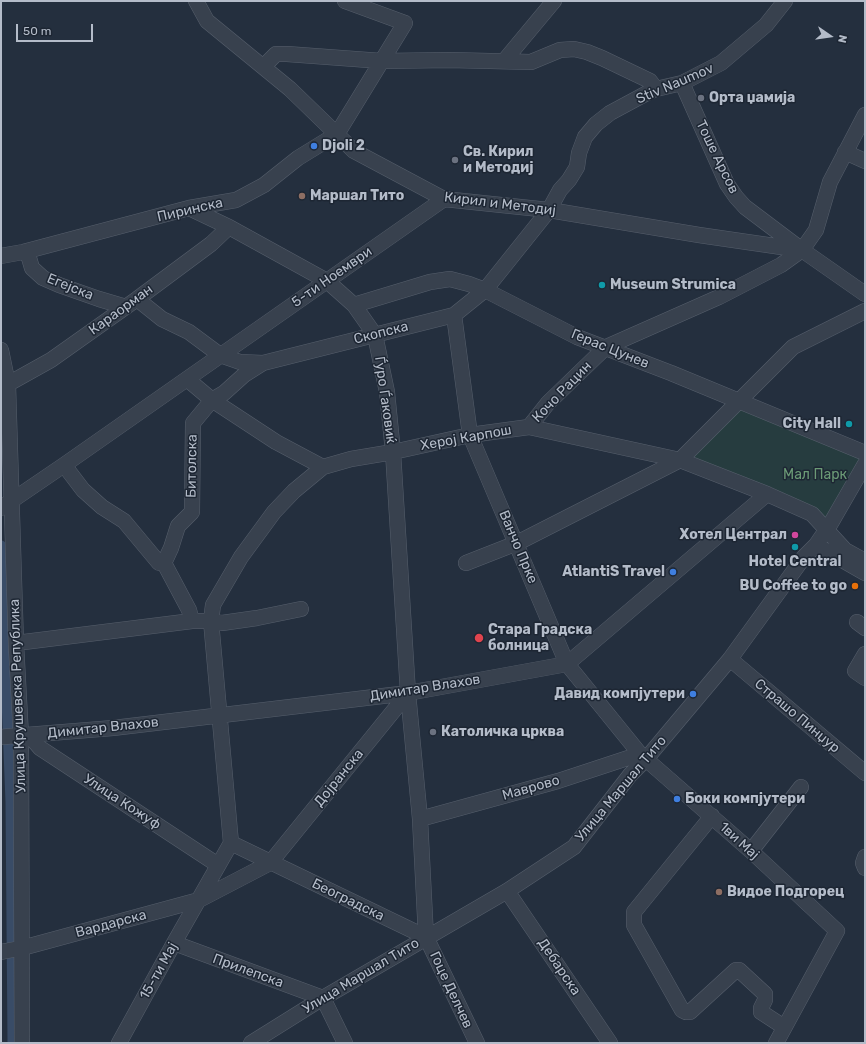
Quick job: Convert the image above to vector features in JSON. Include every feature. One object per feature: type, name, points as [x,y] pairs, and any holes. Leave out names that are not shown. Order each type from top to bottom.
[{"type":"street","name":"Кирил и Методиј","points":[[196,1],[207,21],[290,89],[354,152],[444,199],[549,210],[692,234],[802,250]]},
{"type":"street","name":"Пиринска","points":[[1,256],[27,251],[189,208],[236,200],[264,185],[298,158],[337,134],[405,23],[345,1]]},
{"type":"street","points":[[504,60],[554,1]]},
{"type":"street","name":"Stiv Naumov","points":[[549,210],[560,190],[569,180],[576,167],[585,137],[596,124],[610,113],[656,89],[682,83],[721,63],[766,25],[785,1]]},
{"type":"street","points":[[263,67],[276,54],[308,55],[382,62],[504,60],[531,62],[560,50],[574,49],[587,52],[616,64],[650,81],[656,89]]},
{"type":"street","name":"Тоше Арсов","points":[[682,83],[728,184],[736,197],[745,207],[802,250],[865,294]]},
{"type":"street","name":"Кочо Рацин","points":[[529,426],[548,403],[606,347],[719,297],[781,265],[802,250],[816,230],[830,182],[865,115]]},
{"type":"street","points":[[845,152],[865,161]]},
{"type":"street","name":"5-ти Ноември","points":[[220,355],[444,199]]},
{"type":"street","name":"Ѓуро Ѓаковиќ","points":[[189,208],[229,227],[327,281],[354,305],[375,335],[387,392],[393,452],[408,693],[420,819],[426,937]]},
{"type":"street","name":"Скопска","points":[[212,400],[224,393],[244,375],[263,363],[454,315],[484,290],[549,210]]},
{"type":"street","name":"Караорман","points":[[8,384],[51,360],[132,303],[211,244],[229,227]]},
{"type":"street","name":"Егејска","points":[[27,251],[32,268],[43,278],[99,299],[132,303],[189,332],[220,355],[240,362],[263,363]]},
{"type":"street","name":"Герас Цунев","points":[[354,305],[430,282],[450,279],[469,284],[484,290],[577,337],[606,347],[738,400],[865,453]]},
{"type":"street","points":[[466,563],[517,543],[680,460],[738,400],[793,347],[865,311]]},
{"type":"street","name":"Ванчо Прке","points":[[454,315],[470,435],[567,664],[643,756]]},
{"type":"street","name":"Улица Крушевска Република","points":[[1,350],[8,384],[6,504],[16,643],[25,735],[22,1043]]},
{"type":"street","points":[[6,504],[220,355]]},
{"type":"street","points":[[187,379],[212,400],[276,442],[323,467],[294,491],[282,504],[241,557],[213,605],[211,621],[231,843]]},
{"type":"street","name":"Битолска","points":[[164,563],[171,548],[178,526],[192,512],[193,423],[212,400]]},
{"type":"street","name":"Херој Карпош","points":[[323,467],[351,459],[393,452],[470,435],[529,426],[680,460],[767,494],[812,514],[845,550],[865,561]]},
{"type":"street","name":"Улица Маршал Тито","points":[[251,1043],[323,998],[507,891],[574,846],[643,756],[730,659],[804,557],[816,545],[865,464]]},
{"type":"street","points":[[64,465],[83,490],[102,507],[124,521],[159,563],[164,563],[189,610],[192,621]]},
{"type":"street","points":[[567,664],[767,494]]},
{"type":"street","points":[[816,545],[865,572]]},
{"type":"street","points":[[16,643],[192,621],[211,621],[222,623],[234,622],[301,609]]},
{"type":"street","points":[[865,654],[855,671],[865,678]]},
{"type":"street","name":"Страшо Пинџур","points":[[730,659],[865,773]]},
{"type":"street","name":"Димитар Влахов","points":[[1,737],[113,728],[408,693],[567,664]]},
{"type":"street","name":"Дојранска","points":[[270,863],[408,693]]},
{"type":"street","name":"Улица Кожуф","points":[[25,735],[40,748],[218,865]]},
{"type":"street","name":"1ви Мај","points":[[643,756],[712,816],[837,931],[784,1027]]},
{"type":"street","name":"Маврово","points":[[420,819],[643,756]]},
{"type":"street","points":[[750,851],[801,787]]},
{"type":"street","points":[[712,816],[634,912],[634,925],[682,1010],[690,1012],[736,970],[739,970],[764,994],[766,1000],[761,1008],[761,1012],[784,1027],[776,1043]]},
{"type":"street","name":"Београдска","points":[[231,843],[426,937]]},
{"type":"street","name":"15-ти Мај","points":[[120,1043],[174,943],[231,843]]},
{"type":"street","points":[[865,857],[863,863],[865,868]]},
{"type":"street","name":"Вардарска","points":[[1,952],[22,948],[199,900],[270,863]]},
{"type":"street","name":"Дебарска","points":[[507,891],[610,1043]]},
{"type":"street","name":"Гоце Делчев","points":[[426,937],[477,1043]]},
{"type":"street","name":"Прилепска","points":[[174,943],[323,998]]},
{"type":"street","points":[[323,998],[345,1043]]},
{"type":"green space","name":"Мал Парк","points":[[738,407],[865,453],[831,523],[680,460]]},
{"type":"waterway","points":[[1,546],[11,802],[13,1043]]},
{"type":"place","name":"Орта џамија","points":[[701,98]]},
{"type":"place","name":"Djoli 2","points":[[314,146]]},
{"type":"place","name":"Св. Кирил и Методиј","points":[[455,160]]},
{"type":"place","name":"Маршал Тито","points":[[302,196]]},
{"type":"place","name":"Museum Strumica","points":[[602,285]]},
{"type":"place","name":"City Hall","points":[[849,424]]},
{"type":"place","name":"Хотел Централ","points":[[795,535]]},
{"type":"place","name":"Hotel Central","points":[[795,547]]},
{"type":"place","name":"AtlantiS Travel","points":[[673,572]]},
{"type":"place","name":"BU Coffee to go","points":[[855,586]]},
{"type":"place","name":"Стара Градска болница","points":[[479,638]]},
{"type":"place","name":"Давид компјутери","points":[[693,694]]},
{"type":"place","name":"Католичка црква","points":[[433,732]]},
{"type":"place","name":"Боки компјутери","points":[[677,799]]},
{"type":"place","name":"Видое Подгорец","points":[[719,892]]}]
